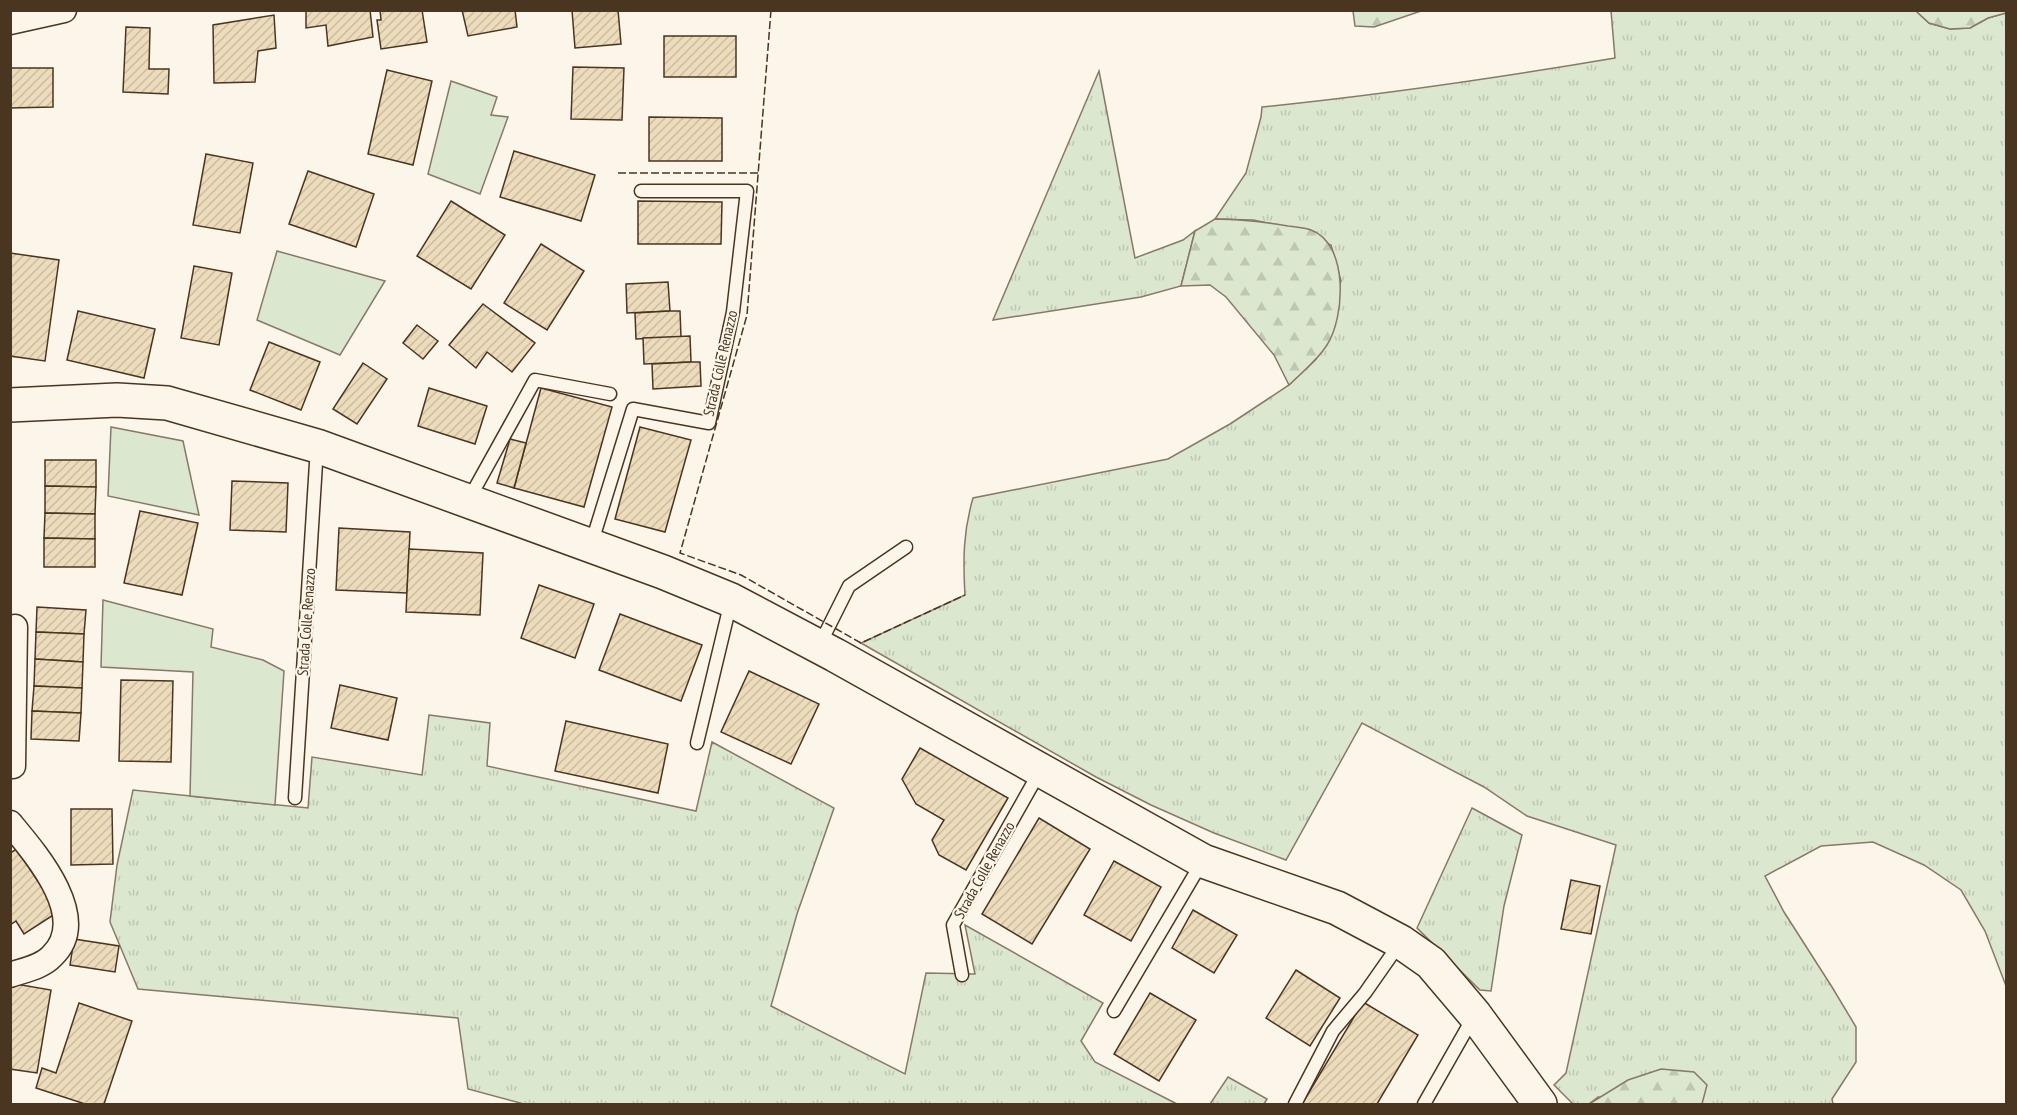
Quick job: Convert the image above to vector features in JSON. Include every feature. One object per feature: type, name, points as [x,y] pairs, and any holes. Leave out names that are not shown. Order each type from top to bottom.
[{"type":"street","points":[[10,22],[64,10]]},
{"type":"street","points":[[10,405],[117,400],[167,403],[318,446],[663,572],[731,600],[1203,861],[1337,908],[1401,942],[1431,963],[1475,1015],[1540,1104]]},
{"type":"street","points":[[10,766],[13,766],[15,627]]},
{"type":"street","points":[[10,823],[50,876],[64,909],[66,924],[62,942],[53,956],[41,964],[10,975]]},
{"type":"lane","name":"Strada Colle Renazzo","points":[[590,546],[633,409],[709,423],[733,312],[747,191],[641,191]]},
{"type":"lane","points":[[468,500],[535,380],[610,394]]},
{"type":"lane","name":"Strada Colle Renazzo","points":[[295,798],[318,446]]},
{"type":"lane","points":[[819,647],[849,586],[906,547]]},
{"type":"lane","points":[[698,743],[731,600]]},
{"type":"lane","name":"Strada Colle Renazzo","points":[[962,975],[953,925],[1040,770]]},
{"type":"lane","points":[[1114,1011],[1203,861]]},
{"type":"lane","points":[[1295,1104],[1333,1031],[1365,993],[1401,942]]},
{"type":"lane","points":[[1424,1104],[1475,1015]]},
{"type":"green space","points":[[1353,10],[1421,11],[1374,27],[1355,26]]},
{"type":"green space","points":[[2006,10],[2006,13],[1988,18],[1970,28],[1950,29],[1929,23],[1916,11]]},
{"type":"green space","points":[[1611,11],[1916,11],[1929,23],[1950,29],[1970,28],[1988,18],[2006,13],[2006,986],[1985,931],[1961,890],[1924,865],[1873,842],[1821,846],[1765,876],[1784,912],[1856,1027],[1856,1062],[1832,1099],[1833,1104],[1702,1104],[1598,1097],[1589,1104],[1573,1104],[1554,1085],[1566,1073],[1616,845],[1527,816],[1484,787],[1362,723],[1286,860],[1214,833],[1096,777],[861,643],[965,595],[965,546],[967,523],[973,498],[1168,459],[1230,424],[1289,385],[1316,359],[1341,281],[1331,245],[1279,225],[1253,220],[1215,219],[1246,173],[1262,107],[1439,86],[1615,58]]},
{"type":"green space","points":[[1099,71],[1135,258],[1183,240],[1195,231],[1181,286],[1141,297],[993,320]]},
{"type":"green space","points":[[451,81],[497,97],[491,115],[508,117],[480,194],[428,174]]},
{"type":"green space","points":[[1215,219],[1305,228],[1323,238],[1332,250],[1338,265],[1340,282],[1340,300],[1333,333],[1319,356],[1289,385],[1274,355],[1226,297],[1210,285],[1181,286],[1195,231]]},
{"type":"green space","points":[[277,251],[385,281],[340,355],[257,320]]},
{"type":"green space","points":[[111,427],[183,441],[199,515],[108,496]]},
{"type":"green space","points":[[103,600],[213,629],[211,647],[263,660],[284,671],[275,805],[190,796],[193,672],[101,667]]},
{"type":"green space","points":[[429,715],[490,723],[487,766],[696,811],[712,742],[834,808],[797,914],[771,1006],[905,1074],[926,973],[975,974],[965,925],[1103,1003],[1081,1041],[1095,1062],[1177,1104],[524,1104],[468,1089],[458,1018],[138,989],[110,922],[117,865],[133,790],[308,808],[312,757],[422,775]]},
{"type":"green space","points":[[1472,808],[1522,835],[1504,906],[1491,991],[1480,990],[1417,928]]},
{"type":"green space","points":[[1661,1069],[1694,1072],[1707,1085],[1702,1104],[1589,1104],[1628,1080]]},
{"type":"green space","points":[[1228,1077],[1267,1099],[1264,1104],[1210,1104]]},
{"type":"building","points":[[306,10],[370,10],[373,37],[328,46],[326,25],[306,28]]},
{"type":"building","points":[[380,10],[422,10],[427,42],[381,49],[377,20],[381,20]]},
{"type":"building","points":[[462,10],[515,10],[517,27],[468,36]]},
{"type":"building","points":[[572,10],[618,10],[621,44],[575,48]]},
{"type":"building","points":[[274,15],[276,48],[258,51],[255,82],[214,83],[213,25]]},
{"type":"building","points":[[126,27],[150,28],[149,69],[169,69],[168,94],[123,92]]},
{"type":"building","points":[[664,36],[736,36],[736,77],[664,77]]},
{"type":"building","points":[[573,67],[624,68],[622,120],[571,119]]},
{"type":"building","points":[[10,68],[53,68],[53,107],[10,108]]},
{"type":"building","points":[[387,70],[432,81],[413,165],[368,154]]},
{"type":"building","points":[[649,117],[722,118],[722,161],[649,161]]},
{"type":"building","points":[[514,151],[595,175],[581,221],[500,197]]},
{"type":"building","points":[[206,154],[253,163],[240,233],[193,225]]},
{"type":"building","points":[[308,171],[374,194],[356,247],[289,224]]},
{"type":"building","points":[[451,201],[505,235],[471,289],[417,256]]},
{"type":"building","points":[[638,201],[722,202],[721,244],[638,244]]},
{"type":"building","points":[[541,244],[584,271],[547,330],[504,303]]},
{"type":"building","points":[[10,253],[59,260],[45,361],[10,356]]},
{"type":"building","points":[[194,266],[232,273],[219,345],[181,338]]},
{"type":"building","points":[[668,282],[670,311],[627,313],[626,284]]},
{"type":"building","points":[[483,304],[535,343],[512,372],[487,352],[476,368],[449,345]]},
{"type":"building","points":[[78,311],[155,329],[144,378],[67,360]]},
{"type":"building","points":[[680,311],[681,337],[636,339],[635,313]]},
{"type":"building","points":[[417,325],[438,341],[423,359],[403,343]]},
{"type":"building","points":[[690,336],[691,362],[644,364],[643,338]]},
{"type":"building","points":[[269,342],[320,362],[301,410],[250,390]]},
{"type":"building","points":[[700,362],[701,386],[653,389],[652,364]]},
{"type":"building","points":[[363,363],[387,379],[357,424],[333,409]]},
{"type":"building","points":[[429,388],[487,406],[475,444],[418,426]]},
{"type":"building","points":[[541,388],[612,407],[584,507],[514,488]]},
{"type":"building","points":[[640,427],[691,440],[665,532],[615,519]]},
{"type":"building","points":[[510,439],[526,443],[514,488],[497,483]]},
{"type":"building","points":[[45,460],[96,460],[96,487],[45,486]]},
{"type":"building","points":[[232,481],[288,483],[286,532],[230,530]]},
{"type":"building","points":[[45,486],[96,487],[95,514],[45,513]]},
{"type":"building","points":[[140,511],[198,523],[182,595],[124,583]]},
{"type":"building","points":[[45,513],[95,514],[95,539],[44,538]]},
{"type":"building","points":[[339,528],[410,532],[407,593],[336,590]]},
{"type":"building","points":[[44,538],[95,539],[95,567],[44,567]]},
{"type":"building","points":[[409,549],[483,553],[480,615],[406,612]]},
{"type":"building","points":[[539,585],[594,604],[575,658],[521,638]]},
{"type":"building","points":[[37,607],[86,610],[84,634],[36,632]]},
{"type":"building","points":[[620,614],[702,645],[681,701],[599,670]]},
{"type":"building","points":[[36,632],[84,634],[83,662],[35,659]]},
{"type":"building","points":[[35,659],[83,662],[82,688],[34,686]]},
{"type":"building","points":[[749,671],[819,704],[791,764],[721,732]]},
{"type":"building","points":[[121,680],[173,681],[171,762],[119,761]]},
{"type":"building","points":[[340,685],[397,698],[388,740],[331,728]]},
{"type":"building","points":[[34,686],[82,688],[81,713],[32,711]]},
{"type":"building","points":[[32,711],[81,713],[79,741],[31,739]]},
{"type":"building","points":[[566,721],[668,744],[658,793],[555,771]]},
{"type":"building","points":[[920,748],[1008,798],[966,870],[939,855],[932,840],[944,820],[916,804],[902,779]]},
{"type":"building","points":[[71,809],[112,809],[113,864],[71,865]]},
{"type":"building","points":[[1039,818],[1090,849],[1032,944],[982,914]]},
{"type":"building","points":[[17,849],[58,912],[24,934],[16,921],[10,925],[10,853]]},
{"type":"building","points":[[1114,861],[1161,887],[1131,941],[1084,915]]},
{"type":"building","points":[[1571,880],[1600,886],[1591,934],[1561,929]]},
{"type":"building","points":[[1193,910],[1237,935],[1214,973],[1172,948]]},
{"type":"building","points":[[74,939],[119,946],[115,972],[70,965]]},
{"type":"building","points":[[1296,970],[1340,998],[1310,1046],[1266,1018]]},
{"type":"building","points":[[10,983],[51,990],[37,1073],[10,1069]]},
{"type":"building","points":[[1150,993],[1196,1020],[1159,1081],[1114,1054]]},
{"type":"building","points":[[1363,1002],[1418,1035],[1377,1104],[1302,1104]]},
{"type":"building","points":[[79,1003],[132,1021],[104,1104],[85,1104],[36,1088],[42,1068],[56,1073]]},
{"type":"fence","points":[[771,10],[747,315],[680,553],[741,575],[861,643],[965,595]]},
{"type":"fence","points":[[618,173],[758,173]]}]
